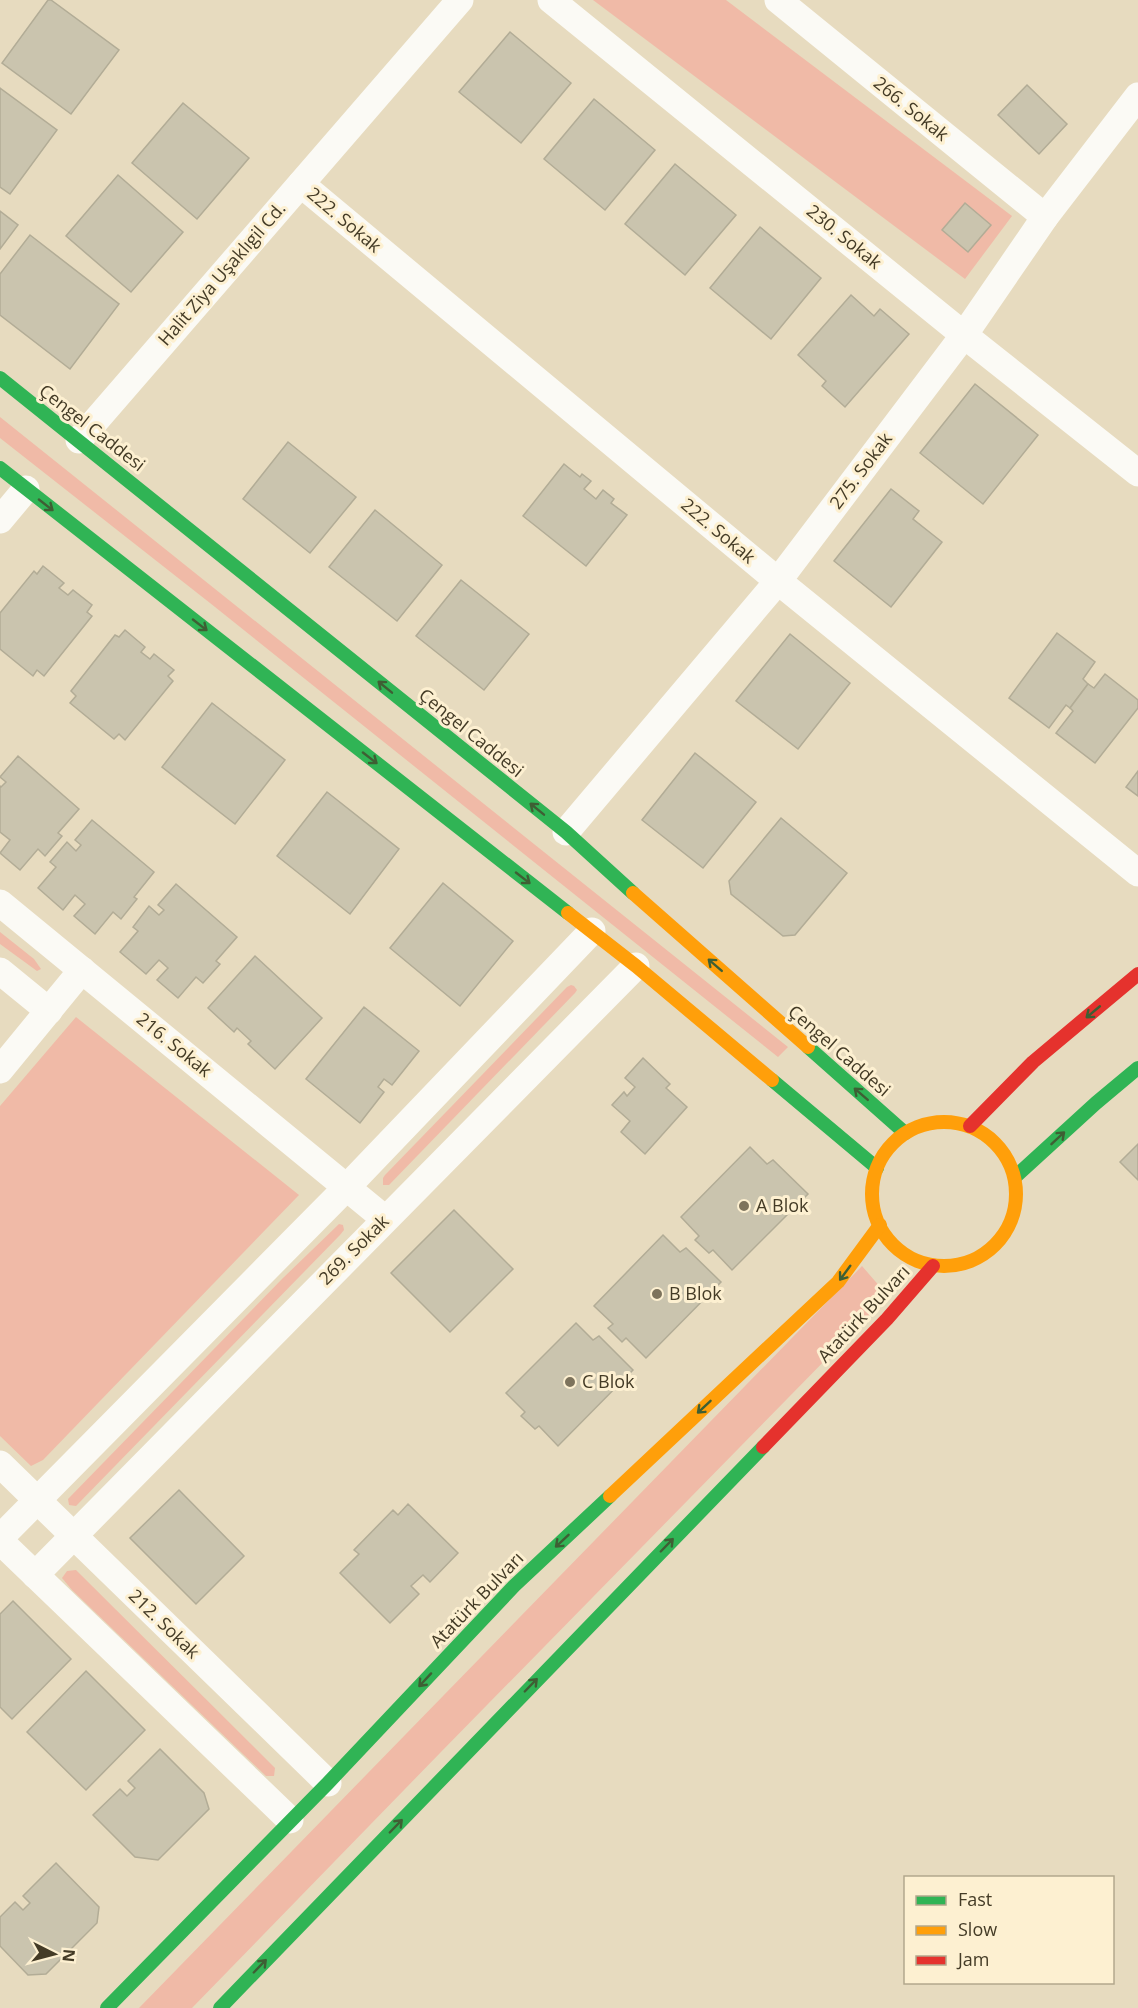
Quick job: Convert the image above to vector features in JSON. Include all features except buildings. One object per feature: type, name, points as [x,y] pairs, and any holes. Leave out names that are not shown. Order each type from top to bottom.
[{"type":"main road","name":"Çengel Caddesi","points":[[0,378],[566,832],[905,1133]]},
{"type":"main road","points":[[0,468],[636,966],[877,1168]]},
{"type":"main road","points":[[970,1126],[1033,1062],[1138,974]]},
{"type":"main road","points":[[1015,1178],[1096,1103],[1138,1068]]},
{"type":"main road","points":[[948,1121],[970,1126],[990,1137],[1005,1154],[1015,1178],[1017,1202],[1010,1227],[994,1247],[974,1261],[949,1267],[924,1265],[902,1254],[884,1236],[874,1213],[872,1190],[877,1168],[888,1148],[905,1133],[937,1122],[948,1121]]},
{"type":"main road","name":"Atatürk Bulvarı","points":[[107,2008],[328,1784],[514,1586],[838,1282],[879,1225]]},
{"type":"main road","name":"Atatürk Bulvarı","points":[[220,2008],[886,1319],[933,1266]]},
{"type":"street","name":"230. Sokak","points":[[551,0],[1138,473]]},
{"type":"street","name":"266. Sokak","points":[[778,0],[1045,218]]},
{"type":"street","name":"Halit Ziya Uşaklıgil Cd.","points":[[79,440],[301,184],[446,5]]},
{"type":"street","name":"275. Sokak","points":[[566,832],[778,581],[964,334],[1045,218],[1138,96]]},
{"type":"street","name":"222. Sokak","points":[[301,184],[778,581],[1138,873]]},
{"type":"street","points":[[0,520],[26,489]]},
{"type":"street","name":"216. Sokak","points":[[0,903],[385,1219]]},
{"type":"street","points":[[290,1820],[0,1540],[347,1186],[592,931]]},
{"type":"street","name":"269. Sokak","points":[[34,1575],[636,966]]},
{"type":"street","points":[[0,1070],[82,970]]},
{"type":"street","points":[[0,971],[49,1011]]},
{"type":"street","name":"212. Sokak","points":[[0,1464],[328,1784]]},
{"type":"shaded area","points":[[593,0],[726,0],[1012,216],[965,279]]},
{"type":"shaded area","points":[[0,417],[788,1047],[778,1057],[0,438]]},
{"type":"shaded area","points":[[0,932],[34,959],[41,969],[37,971],[0,944]]},
{"type":"shaded area","points":[[571,985],[577,990],[575,993],[389,1185],[383,1185],[385,1175]]},
{"type":"shaded area","points":[[76,1017],[299,1195],[43,1460],[31,1466],[0,1436],[0,1106]]},
{"type":"shaded area","points":[[339,1224],[343,1225],[344,1230],[340,1235],[76,1506],[69,1505],[68,1499],[283,1278]]},
{"type":"shaded area","points":[[862,1266],[888,1296],[192,2008],[139,2008]]},
{"type":"shaded area","points":[[76,1570],[275,1768],[274,1776],[266,1776],[72,1590],[62,1578],[67,1571]]},
{"type":"traffic: fast","points":[[0,378],[566,832],[633,893]]},
{"type":"traffic: fast","points":[[0,468],[568,913]]},
{"type":"traffic: fast","points":[[808,1047],[905,1133]]},
{"type":"traffic: fast","points":[[1015,1177],[1138,1068]]},
{"type":"traffic: fast","points":[[772,1080],[877,1168]]},
{"type":"traffic: fast","points":[[220,2008],[763,1447]]},
{"type":"traffic: fast","points":[[107,2008],[328,1783],[514,1586],[610,1496]]},
{"type":"traffic: slow","points":[[633,893],[808,1047]]},
{"type":"traffic: slow","points":[[568,913],[636,966],[772,1080]]},
{"type":"traffic: slow","points":[[944,1122],[972,1127],[995,1143],[1011,1166],[1016,1194],[1011,1222],[995,1245],[972,1261],[944,1266],[916,1261],[893,1245],[877,1222],[872,1194],[877,1166],[893,1143],[916,1127],[944,1122]]},
{"type":"traffic: slow","points":[[610,1496],[838,1282],[880,1225]]},
{"type":"traffic: jam","points":[[970,1126],[1033,1062],[1138,974]]},
{"type":"traffic: jam","points":[[763,1447],[887,1319],[933,1266]]},
{"type":"place","name":"A Blok","points":[[744,1206]]},
{"type":"place","name":"B Blok","points":[[657,1294]]},
{"type":"place","name":"C Blok","points":[[570,1382]]}]
